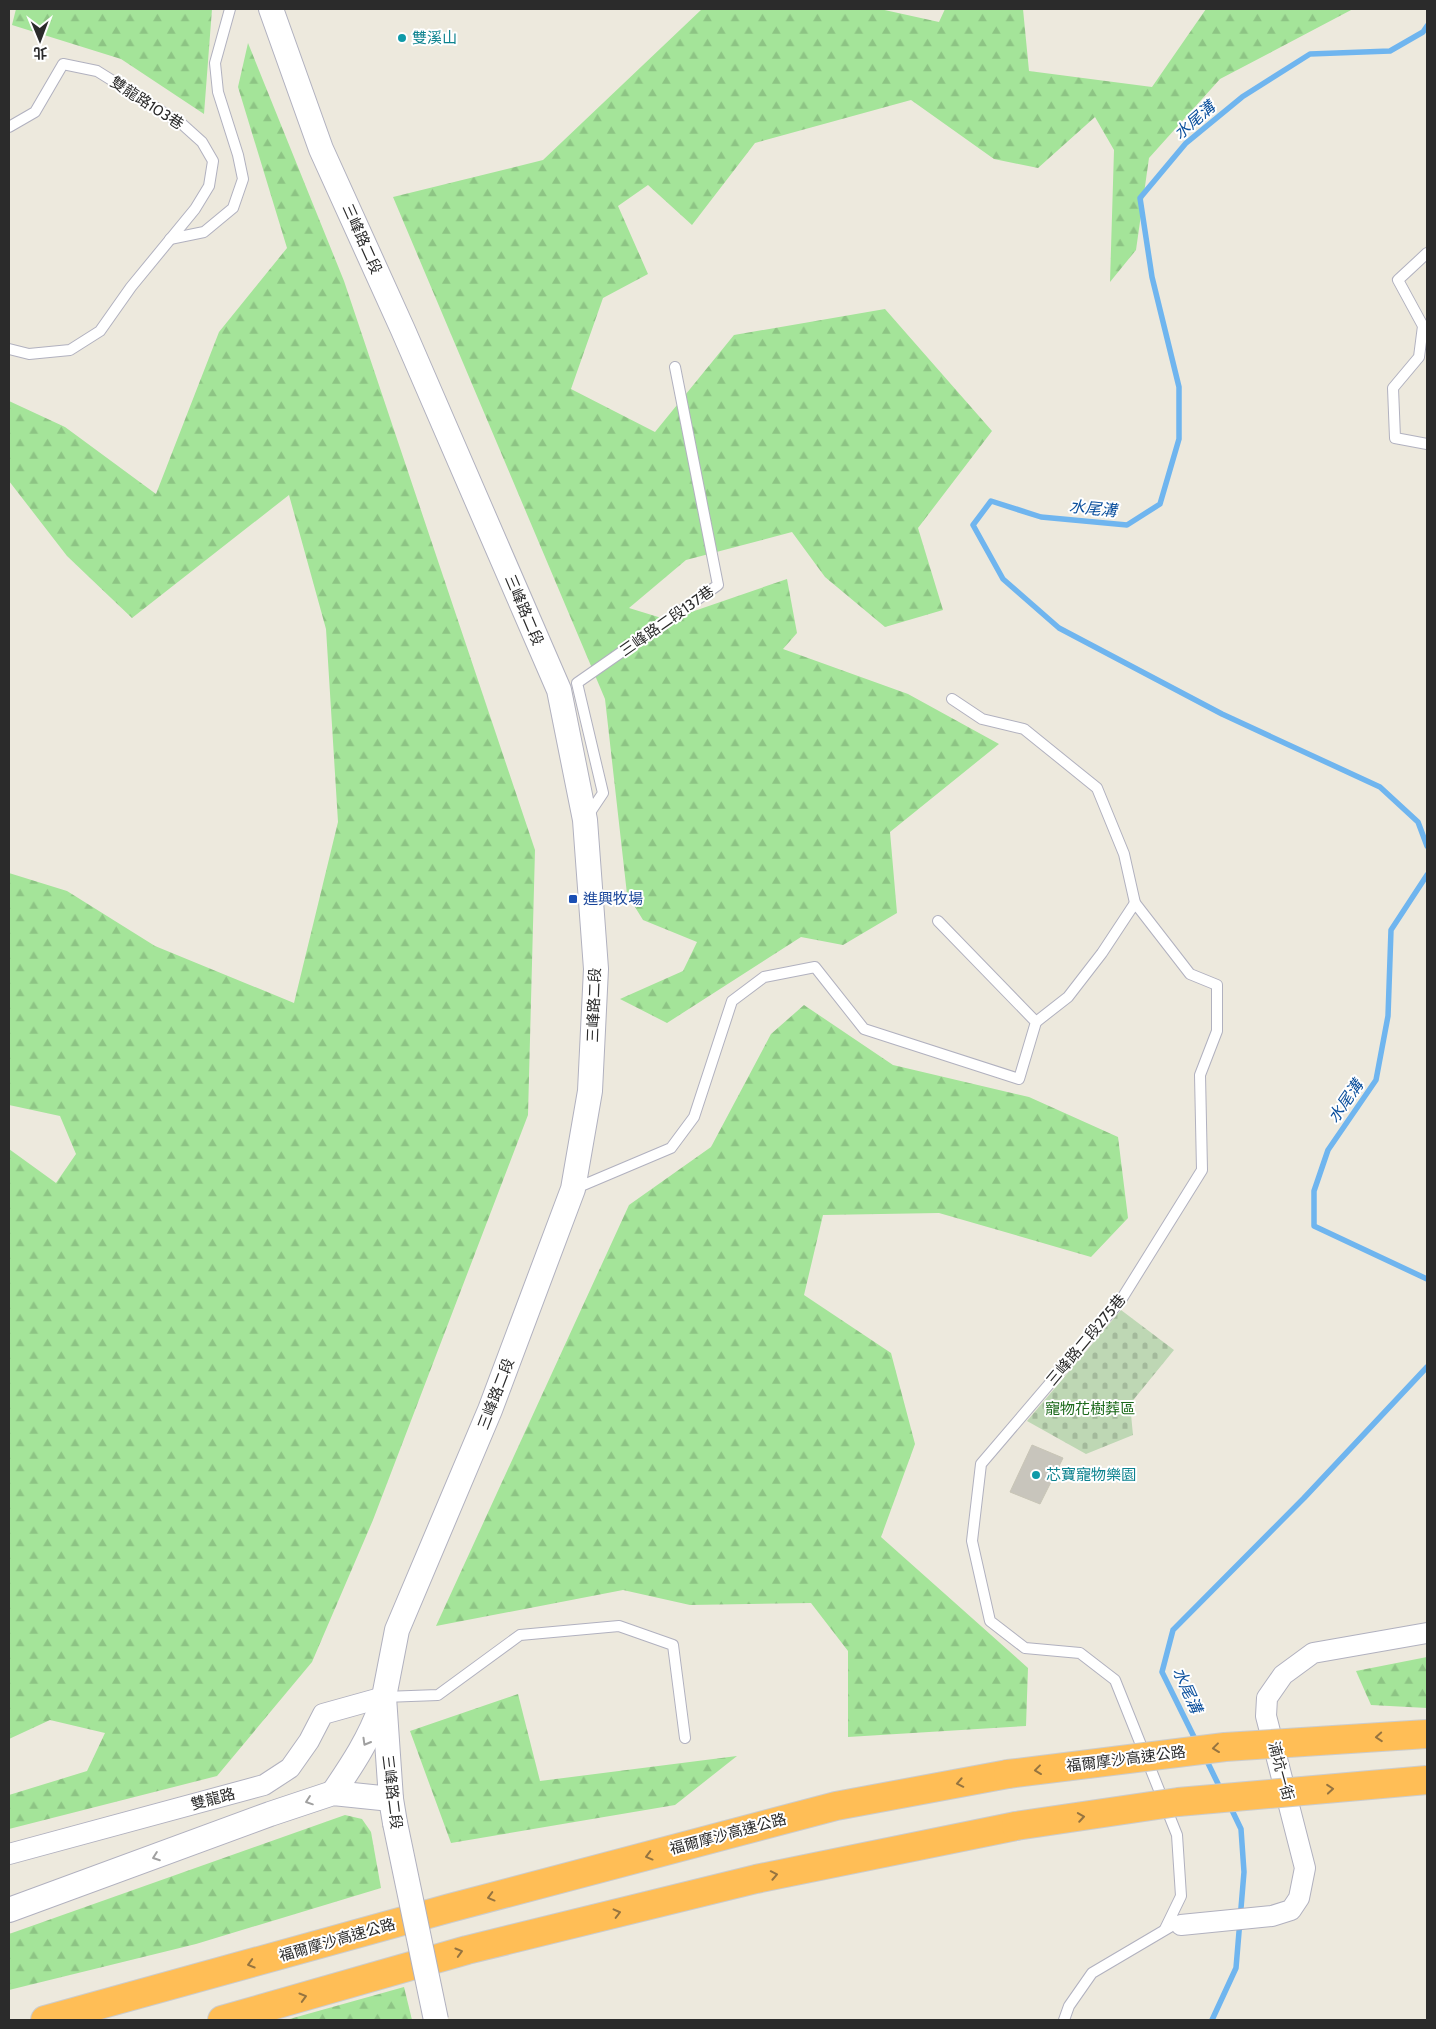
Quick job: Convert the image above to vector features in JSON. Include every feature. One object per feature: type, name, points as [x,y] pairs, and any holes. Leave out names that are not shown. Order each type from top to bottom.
[{"type":"highway","name":"福爾摩沙高速公路","points":[[45,2020],[450,1908],[836,1806],[1008,1774],[1225,1747],[1427,1734]]},
{"type":"highway","points":[[222,2020],[467,1950],[756,1878],[1016,1826],[1178,1802],[1427,1780]]},
{"type":"street","name":"三峰路二段","points":[[271,9],[321,149],[403,330],[559,690],[585,820],[596,969],[590,1090],[573,1189],[490,1410],[397,1630],[384,1697],[391,1799],[395,1824],[436,2020]]},
{"type":"street","name":"湳坑一街","points":[[1173,1927],[1272,1916],[1291,1910],[1300,1898],[1305,1868],[1266,1716],[1267,1698],[1284,1676],[1313,1652],[1427,1633]]},
{"type":"street","points":[[333,1793],[354,1763],[372,1730],[384,1697]]},
{"type":"street","name":"雙龍路","points":[[9,1854],[264,1785],[290,1768],[309,1741],[323,1714],[384,1697]]},
{"type":"street","points":[[9,1910],[270,1814],[333,1793],[391,1799]]},
{"type":"lane","points":[[170,239],[204,232],[233,208],[243,179],[238,155],[218,92],[215,63],[230,9]]},
{"type":"lane","name":"雙龍路103巷","points":[[9,128],[35,112],[63,64],[97,71],[182,124],[202,142],[213,161],[209,186],[195,209],[131,287],[100,331],[70,350],[29,354],[9,349]]},
{"type":"lane","points":[[1427,252],[1398,280],[1423,326],[1419,357],[1393,388],[1395,438],[1427,444]]},
{"type":"lane","name":"三峰路二段137巷","points":[[585,820],[603,793],[577,684],[718,585],[675,367]]},
{"type":"lane","points":[[573,1189],[671,1148],[694,1117],[732,1001],[764,977],[815,967],[864,1029],[1019,1080],[1036,1022],[1068,997],[1102,953],[1135,903],[1124,854],[1097,788],[1024,729],[982,719],[952,699]]},
{"type":"lane","name":"三峰路二段275巷","points":[[1135,903],[1190,974],[1217,985],[1217,1031],[1200,1076],[1202,1170],[1121,1300],[982,1464],[972,1541],[990,1621],[1024,1648],[1080,1653],[1115,1680],[1177,1835],[1181,1896],[1173,1927]]},
{"type":"lane","points":[[938,921],[1036,1022]]},
{"type":"lane","points":[[384,1697],[438,1695],[520,1635],[619,1626],[673,1645],[685,1738]]},
{"type":"lane","points":[[1064,2020],[1068,2006],[1092,1973],[1173,1927]]},
{"type":"green space","points":[[16,9],[212,9],[204,114],[121,59],[12,25]]},
{"type":"green space","points":[[702,9],[880,9],[939,22],[945,9],[1023,9],[1029,71],[1152,87],[1206,9],[1353,9],[1220,79],[1149,158],[1136,250],[1110,282],[1114,150],[1095,117],[1038,168],[994,159],[911,100],[755,143],[692,225],[648,185],[618,206],[648,274],[603,298],[571,389],[655,432],[734,335],[885,309],[992,431],[918,528],[943,610],[885,627],[825,577],[792,532],[686,560],[629,608],[668,620],[787,579],[797,633],[783,649],[908,694],[999,744],[890,832],[897,913],[843,945],[801,937],[667,1023],[620,999],[683,971],[697,942],[643,920],[627,894],[605,699],[393,197],[543,160]]},
{"type":"green space","points":[[248,43],[344,281],[535,850],[528,1115],[373,1520],[312,1662],[217,1776],[9,1829],[9,1795],[87,1771],[105,1733],[50,1720],[9,1739],[9,1149],[56,1183],[76,1154],[60,1116],[9,1105],[9,873],[67,891],[155,946],[294,1003],[338,822],[326,629],[289,495],[132,618],[67,556],[9,481],[9,401],[65,427],[156,494],[219,332],[287,248],[238,87]]},
{"type":"green space","points":[[804,1005],[893,1065],[1029,1097],[1118,1137],[1128,1218],[1091,1257],[939,1213],[823,1215],[804,1295],[891,1353],[915,1444],[881,1537],[1028,1668],[1026,1726],[848,1737],[848,1651],[811,1603],[690,1605],[623,1590],[436,1626],[629,1205],[711,1147],[771,1034]]},
{"type":"green space","name":"寵物花樹葬區","points":[[1121,1310],[1174,1350],[1130,1404],[1133,1435],[1086,1454],[1027,1421]]},
{"type":"green space","points":[[1427,1657],[1427,1708],[1371,1705],[1356,1671]]},
{"type":"green space","points":[[518,1694],[540,1781],[737,1756],[675,1805],[451,1843],[410,1731]]},
{"type":"green space","points":[[345,1815],[362,1819],[371,1832],[381,1888],[196,1944],[9,1990],[9,1934]]},
{"type":"green space","points":[[404,1987],[412,2020],[286,2020]]},
{"type":"building","name":"芯寶寵物樂園","points":[[1032,1445],[1063,1458],[1040,1504],[1010,1492]]},
{"type":"waterway","name":"水尾溝","points":[[1427,26],[1423,32],[1390,51],[1310,54],[1242,97],[1186,143],[1140,198],[1152,277],[1179,387],[1179,439],[1160,504],[1127,525],[1041,517],[991,501],[973,525],[1003,579],[1059,628],[1222,714],[1380,787],[1418,822],[1427,846]]},
{"type":"waterway","name":"水尾溝","points":[[1427,875],[1391,930],[1388,1016],[1376,1080],[1328,1150],[1314,1191],[1314,1226],[1427,1279]]},
{"type":"waterway","name":"水尾溝","points":[[1197,1743],[1162,1672],[1173,1630],[1304,1498],[1427,1367]]},
{"type":"waterway","name":"水尾溝","points":[[1205,1757],[1222,1792]]},
{"type":"waterway","name":"水尾溝","points":[[1212,2020],[1236,1968],[1244,1872],[1241,1829],[1229,1804]]},
{"type":"place","name":"雙溪山","points":[[402,38]]},
{"type":"place","name":"進興牧場","points":[[573,899]]},
{"type":"place","name":"芯寶寵物樂園","points":[[1036,1475]]}]
